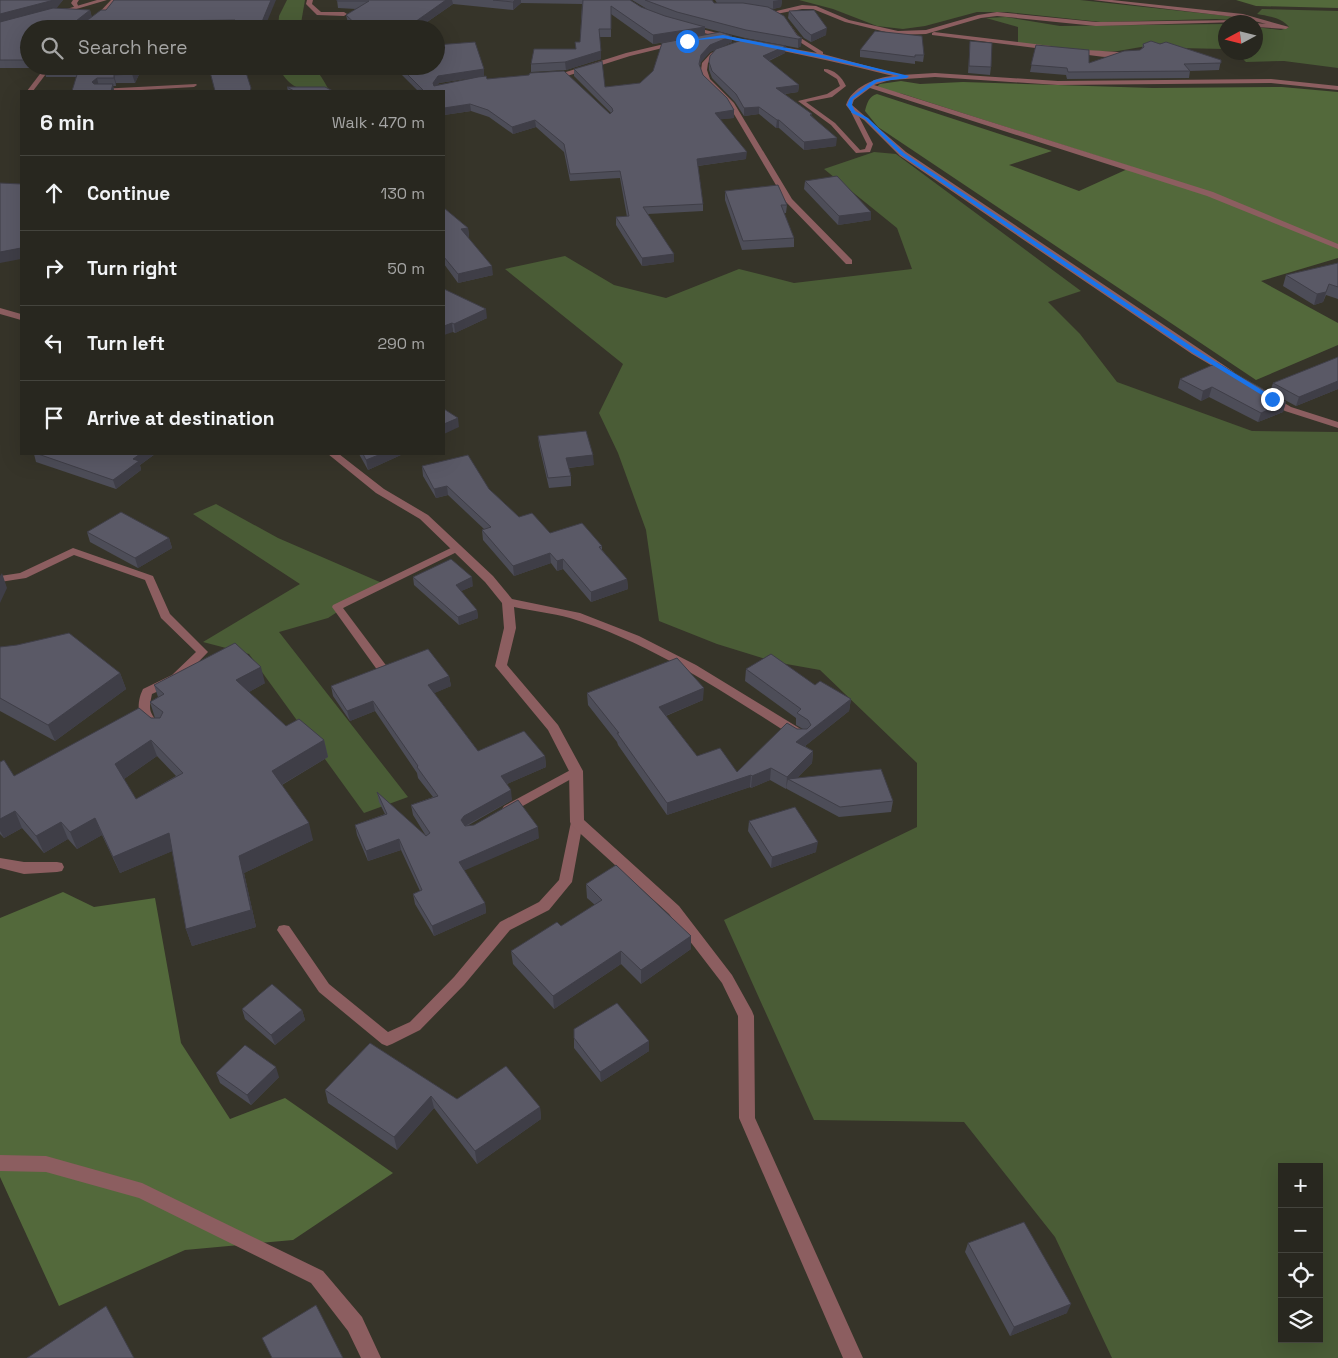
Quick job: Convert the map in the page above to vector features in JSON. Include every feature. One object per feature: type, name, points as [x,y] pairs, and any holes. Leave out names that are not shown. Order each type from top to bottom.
[{"type":"street","points":[[49,15],[104,0]]},
{"type":"street","points":[[310,0],[309,4],[319,14],[344,14]]},
{"type":"street","points":[[787,0],[794,8]]},
{"type":"street","points":[[1096,0],[1235,15]]},
{"type":"street","points":[[827,57],[797,38],[784,20],[768,11],[814,7],[848,21],[898,33],[945,28],[980,16],[997,14],[1096,24],[1218,21]]},
{"type":"street","points":[[1263,21],[1286,26],[1263,25]]},
{"type":"street","points":[[682,26],[744,42],[827,57],[907,77]]},
{"type":"street","points":[[919,32],[1108,55],[1138,53]]},
{"type":"street","points":[[705,39],[723,37]]},
{"type":"street","points":[[548,76],[567,74],[628,54],[687,41]]},
{"type":"street","points":[[744,42],[713,54],[705,62],[704,70],[707,80],[731,103],[789,200],[849,262]]},
{"type":"street","points":[[567,74],[573,80]]},
{"type":"street","points":[[1234,375],[1195,352],[903,154],[866,118],[854,112],[850,105],[851,99],[876,81],[936,75],[1100,84],[1271,81],[1338,88]]},
{"type":"street","points":[[869,86],[1210,194],[1338,247]]},
{"type":"street","points":[[0,311],[20,317]]},
{"type":"street","points":[[1265,394],[1288,409],[1338,425]]},
{"type":"street","points":[[334,455],[380,490],[424,517],[489,578],[508,602],[510,628],[501,666],[553,728],[576,771],[577,822],[674,910],[727,979],[746,1016],[747,1118],[853,1358]]},
{"type":"street","points":[[508,602],[575,616],[631,637],[688,665],[801,736]]},
{"type":"street","points":[[0,863],[24,868],[57,867]]},
{"type":"street","points":[[0,1163],[46,1164],[142,1190],[317,1276],[355,1324],[371,1358]]},
{"type":"lane","points":[[76,0],[74,3],[77,7]]},
{"type":"lane","points":[[95,20],[114,0]]},
{"type":"lane","points":[[826,70],[840,78],[843,86],[831,96],[801,101],[832,124],[858,152],[868,151],[870,144],[854,112]]},
{"type":"lane","points":[[31,90],[42,75]]},
{"type":"lane","points":[[115,90],[194,85]]},
{"type":"lane","points":[[382,668],[338,607],[457,548]]},
{"type":"lane","points":[[0,579],[22,576],[73,552],[149,578],[166,616],[202,652],[176,678],[147,692],[144,706],[147,720],[161,730]]},
{"type":"lane","points":[[494,817],[576,771]]},
{"type":"lane","points":[[284,930],[324,988],[387,1040],[414,1026],[459,981],[506,926],[544,906],[565,882],[577,822]]},
{"type":"green space","points":[[287,0],[305,0],[302,20],[279,20]]},
{"type":"green space","points":[[799,0],[1080,0],[1218,15],[1218,19],[1101,22],[1007,12],[977,12],[925,26],[903,29],[877,26],[833,9]]},
{"type":"green space","points":[[1236,0],[1338,0],[1338,8],[1256,6]]},
{"type":"green space","points":[[1262,9],[1338,11],[1338,68],[1284,61],[1246,62],[1244,60],[1263,60],[1263,28],[1281,30],[1289,27],[1279,19],[1257,14]]},
{"type":"green space","points":[[1006,17],[1060,26],[1218,24],[1218,49],[1178,48],[1164,43],[1118,51],[1086,53],[1018,45],[1018,27],[986,18]]},
{"type":"green space","points":[[284,75],[319,75],[329,90],[305,90],[288,81]]},
{"type":"green space","points":[[901,81],[920,84],[963,82],[1153,88],[1282,87],[1338,92],[1338,258],[1261,281],[1338,323],[1338,345],[1256,380],[878,127],[865,111],[870,98],[877,94],[1052,151],[1009,165],[1079,191],[1132,167],[903,94],[875,88],[880,84]]},
{"type":"green space","points":[[874,152],[896,154],[1081,291],[1048,302],[1080,334],[1117,382],[1252,431],[1338,432],[1338,1358],[1112,1358],[1055,1237],[964,1122],[814,1120],[724,920],[917,827],[917,763],[820,670],[775,662],[717,644],[659,621],[646,530],[618,453],[599,413],[623,364],[505,269],[565,256],[614,285],[666,298],[739,269],[794,283],[912,269],[897,228],[824,169]]},
{"type":"green space","points":[[216,504],[278,538],[382,583],[328,618],[279,632],[408,797],[364,813],[249,654],[203,642],[300,584],[193,514]]},
{"type":"green space","points":[[63,892],[94,907],[155,898],[181,1043],[230,1119],[285,1098],[393,1173],[293,1240],[185,1250],[59,1306],[0,1177],[0,918]]},
{"type":"building","points":[[0,0],[54,0],[0,14]]},
{"type":"building","points":[[114,0],[271,0],[263,20],[86,20],[101,10],[106,10]]},
{"type":"building","points":[[446,0],[418,20],[351,20],[346,15],[369,1],[337,1]]},
{"type":"building","points":[[493,0],[515,0],[513,2]]},
{"type":"building","points":[[583,0],[630,0],[641,7],[665,16],[705,27],[653,35],[611,6],[611,29],[599,29],[601,51],[565,62],[531,64],[534,49],[576,49],[575,42],[580,42]]},
{"type":"building","points":[[645,0],[712,0],[714,3],[743,3],[768,7],[784,16],[797,35],[802,38],[798,39],[746,30],[677,12]]},
{"type":"building","points":[[53,8],[90,10],[77,20],[20,20],[20,60],[0,60],[0,22]]},
{"type":"building","points":[[814,10],[827,28],[811,35],[789,11]]},
{"type":"building","points":[[875,31],[922,36],[924,55],[915,55],[915,57],[860,50]]},
{"type":"building","points":[[720,32],[732,36],[710,45],[701,55],[699,64],[703,75],[727,98],[734,110],[715,113],[747,152],[697,159],[703,204],[643,207],[674,254],[642,258],[616,217],[629,216],[620,171],[570,174],[564,144],[535,120],[512,127],[488,110],[470,104],[445,108],[445,90],[423,90],[408,75],[445,75],[438,76],[433,83],[434,86],[486,76],[487,79],[529,75],[530,73],[564,71],[610,114],[613,111],[612,108],[574,69],[602,61],[605,87],[640,83],[653,71],[662,43]]},
{"type":"building","points":[[745,39],[786,46],[763,56],[799,85],[776,88],[812,114],[810,115],[837,138],[804,142],[779,120],[759,107],[744,108],[736,94],[712,71],[709,62],[710,56],[716,49]]},
{"type":"building","points":[[970,41],[992,43],[991,67],[969,66]]},
{"type":"building","points":[[1151,41],[1160,44],[1166,42],[1221,60],[1221,63],[1184,64],[1190,71],[1068,72],[1067,68],[1031,65],[1036,45],[1089,50],[1089,63],[1124,51],[1140,50],[1144,47],[1143,44]]},
{"type":"building","points":[[475,42],[484,69],[445,75],[445,44]]},
{"type":"building","points":[[77,75],[114,75],[114,78],[97,78],[92,82],[94,84],[113,84],[111,90],[72,90]]},
{"type":"building","points":[[211,75],[247,75],[251,88],[250,90],[215,90]]},
{"type":"building","points":[[287,87],[325,87],[331,90],[292,90]]},
{"type":"building","points":[[837,176],[871,212],[839,216],[805,181]]},
{"type":"building","points":[[0,183],[20,184],[20,248],[0,252]]},
{"type":"building","points":[[778,185],[787,205],[781,205],[794,238],[743,241],[725,191]]},
{"type":"building","points":[[445,209],[468,228],[461,229],[492,266],[458,274],[445,258]]},
{"type":"building","points":[[1338,263],[1338,287],[1329,284],[1326,292],[1317,294],[1286,275]]},
{"type":"building","points":[[445,289],[486,309],[454,324],[445,326]]},
{"type":"building","points":[[1338,357],[1338,381],[1299,397],[1273,383]]},
{"type":"building","points":[[1217,363],[1286,402],[1261,413],[1212,387],[1203,391],[1180,379]]},
{"type":"building","points":[[445,410],[458,418],[445,424]]},
{"type":"building","points":[[586,431],[593,455],[566,458],[571,476],[548,478],[538,436]]},
{"type":"building","points":[[41,455],[139,455],[133,459],[139,461],[113,480]]},
{"type":"building","points":[[364,455],[378,455],[366,460]]},
{"type":"building","points":[[468,455],[489,489],[519,517],[532,513],[550,533],[582,523],[602,546],[599,547],[627,579],[591,592],[563,559],[557,561],[550,553],[513,566],[482,530],[491,527],[447,486],[434,489],[422,466]]},
{"type":"building","points":[[121,512],[169,538],[135,558],[87,532]]},
{"type":"building","points":[[451,559],[472,577],[456,585],[477,610],[458,617],[413,577]]},
{"type":"building","points":[[69,633],[120,673],[48,725],[0,698],[0,647]]},
{"type":"building","points":[[235,643],[261,667],[236,680],[286,726],[299,719],[324,740],[272,771],[309,823],[239,856],[251,910],[186,929],[169,833],[113,857],[95,818],[70,832],[61,822],[36,836],[15,811],[0,819],[0,762],[4,760],[14,776],[139,708],[151,718],[160,718],[163,712],[150,702],[164,694],[154,685]],"holes":[[[151,740],[183,773],[136,799],[115,764]]]},
{"type":"building","points":[[428,649],[449,676],[428,685],[478,751],[524,731],[545,756],[501,776],[511,790],[464,816],[461,820],[465,826],[474,825],[518,800],[538,827],[459,862],[485,903],[432,926],[413,894],[422,890],[399,839],[366,851],[355,825],[387,814],[377,792],[426,836],[430,833],[411,805],[438,796],[373,701],[347,711],[331,686]]},
{"type":"building","points":[[771,654],[815,685],[820,681],[851,699],[796,742],[813,751],[787,777],[771,768],[752,776],[667,803],[617,733],[619,733],[587,693],[677,658],[704,688],[659,707],[697,756],[720,748],[737,772],[787,723],[797,729],[807,729],[811,725],[808,720],[797,713],[801,709],[746,669]]},
{"type":"building","points":[[881,769],[893,801],[840,807],[788,779]]},
{"type":"building","points":[[795,807],[818,842],[772,857],[749,821]]},
{"type":"building","points":[[616,865],[691,936],[641,970],[621,951],[553,996],[511,951],[557,922],[561,926],[602,900],[586,884]]},
{"type":"building","points":[[272,984],[302,1010],[271,1035],[242,1009]]},
{"type":"building","points":[[617,1003],[649,1041],[600,1072],[574,1038],[574,1029]]},
{"type":"building","points":[[370,1043],[457,1099],[506,1066],[540,1107],[475,1151],[431,1096],[394,1137],[325,1090]]},
{"type":"building","points":[[245,1045],[276,1067],[247,1095],[216,1073]]},
{"type":"building","points":[[1024,1222],[1071,1304],[1014,1327],[968,1243]]},
{"type":"building","points":[[316,1305],[343,1358],[272,1358],[262,1338]]},
{"type":"building","points":[[106,1306],[134,1358],[27,1358]]},
{"type":"route","points":[[687,41],[723,37],[827,57],[907,77],[876,81],[861,90],[851,99],[850,105],[854,112],[866,118],[903,154],[1195,352],[1272,399]]}]
